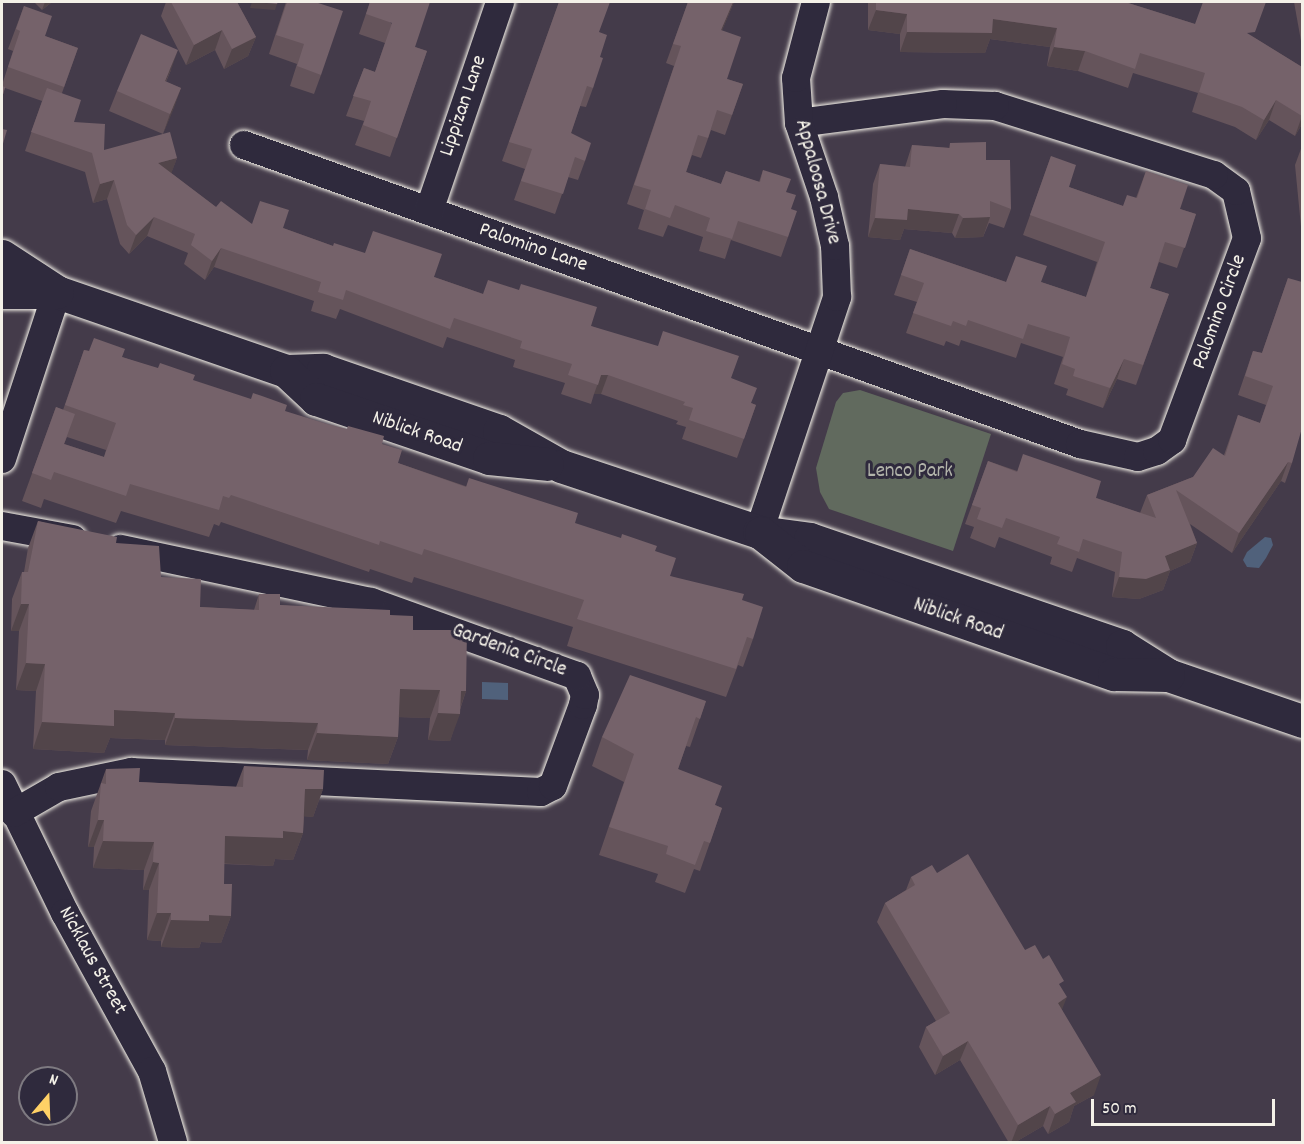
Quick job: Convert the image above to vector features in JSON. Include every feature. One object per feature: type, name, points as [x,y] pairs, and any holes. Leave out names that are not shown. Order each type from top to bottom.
[{"type":"main road","name":"Niblick Road","points":[[2,256],[57,292],[286,371],[323,370],[499,431],[561,466],[759,532],[803,566],[825,574],[1114,674],[1168,675],[1302,721]]},
{"type":"main road","name":"Niblick Road","points":[[2,292],[57,292]]},
{"type":"street","name":"Lippizan Lane","points":[[429,211],[500,2]]},
{"type":"street","name":"Appaloosa Drive","points":[[759,532],[822,350],[837,297],[835,246],[824,197],[799,123],[796,78],[816,2]]},
{"type":"street","name":"Palomino Circle","points":[[799,123],[943,104],[995,106],[1214,175],[1236,191],[1247,238],[1172,440],[1157,452],[1138,457],[1080,444],[822,350]]},
{"type":"street","name":"Palomino Lane","points":[[244,145],[822,350]]},
{"type":"street","points":[[4,444],[57,292]]},
{"type":"street","name":"Gardenia Circle","points":[[2,526],[371,602],[577,676],[585,695],[553,786],[541,792],[131,772],[95,776],[59,787],[14,813]]},
{"type":"street","name":"Nicklaus Street","points":[[2,784],[14,813],[152,1071],[173,1143]]},
{"type":"green space","name":"Lenco Park","points":[[860,390],[991,434],[953,551],[829,509],[820,492],[816,468],[836,402],[843,393]]},
{"type":"water","points":[[1265,537],[1271,538],[1273,545],[1266,558],[1259,568],[1247,567],[1243,560],[1247,552]]},
{"type":"water","points":[[482,682],[508,683],[508,700],[482,699]]},
{"type":"building","points":[[171,2],[237,2],[256,37],[232,49],[222,30],[194,45]]},
{"type":"building","points":[[255,2],[278,2],[277,4]]},
{"type":"building","points":[[287,2],[315,2],[343,11],[321,75],[297,66],[304,44],[276,35]]},
{"type":"building","points":[[370,2],[430,2],[415,47],[427,51],[397,138],[363,125],[371,101],[353,96],[364,68],[375,72],[392,23],[366,14]]},
{"type":"building","points":[[559,2],[610,2],[599,32],[607,35],[600,57],[603,58],[593,88],[587,86],[571,133],[591,143],[585,161],[575,157],[563,194],[521,181],[532,149],[509,142]]},
{"type":"building","points":[[688,2],[733,2],[721,30],[741,37],[727,79],[743,84],[732,115],[717,110],[708,138],[698,135],[686,172],[721,184],[726,171],[760,182],[763,170],[791,179],[786,192],[796,195],[791,209],[797,211],[788,237],[738,221],[732,239],[706,231],[710,218],[675,205],[670,218],[645,209],[651,190],[634,185],[681,46],[673,44]]},
{"type":"building","points":[[876,2],[1125,2],[1195,24],[1203,2],[1266,2],[1255,32],[1247,33],[1302,67],[1302,116],[1276,100],[1264,120],[1242,107],[1199,92],[1205,73],[1140,53],[1135,69],[1085,51],[1054,47],[1057,28],[993,19],[992,33],[907,32],[907,14],[876,10]]},
{"type":"building","points":[[24,6],[52,16],[45,36],[78,48],[64,87],[8,67],[20,31],[16,29]]},
{"type":"building","points":[[141,34],[178,50],[165,81],[181,88],[170,114],[117,91]]},
{"type":"building","points":[[47,88],[81,100],[74,122],[105,124],[104,150],[170,132],[177,158],[158,163],[216,207],[221,201],[252,224],[260,201],[289,210],[283,228],[333,246],[334,243],[365,253],[373,231],[442,254],[434,277],[483,294],[488,280],[519,290],[521,284],[597,307],[591,326],[658,346],[663,331],[739,356],[731,378],[757,388],[751,403],[756,405],[744,439],[689,420],[693,408],[683,405],[685,402],[608,375],[601,375],[598,385],[568,375],[572,364],[520,348],[522,341],[454,318],[450,329],[346,290],[343,300],[318,292],[321,282],[221,248],[212,261],[191,245],[195,234],[154,217],[136,235],[127,225],[114,180],[100,184],[92,153],[31,132]]},
{"type":"building","points":[[2,129],[7,130],[2,147]]},
{"type":"building","points":[[986,142],[986,160],[1010,160],[1011,209],[990,201],[990,217],[963,218],[959,214],[908,209],[907,220],[875,218],[880,164],[910,167],[912,145],[950,148],[950,143]]},
{"type":"building","points":[[1051,156],[1076,165],[1069,187],[1123,206],[1127,195],[1137,198],[1146,171],[1188,185],[1180,209],[1196,214],[1185,248],[1165,242],[1150,288],[1169,294],[1143,365],[1124,359],[1110,388],[1073,376],[1075,369],[1062,364],[1070,337],[1028,324],[1023,339],[968,320],[966,326],[953,321],[951,326],[913,313],[924,283],[901,275],[910,249],[1006,282],[1016,256],[1047,266],[1041,282],[1086,297],[1105,242],[1030,215]]},
{"type":"building","points":[[1288,278],[1302,282],[1302,428],[1292,463],[1288,462],[1239,533],[1176,490],[1197,543],[1165,556],[1170,570],[1146,579],[1119,577],[1122,552],[1083,539],[1079,552],[1057,544],[1060,537],[1006,518],[1002,528],[977,519],[981,508],[972,505],[988,461],[1017,472],[1023,454],[1101,481],[1096,498],[1156,518],[1147,495],[1193,477],[1213,448],[1225,456],[1238,415],[1260,423],[1273,386],[1245,376],[1253,351],[1262,353]]},
{"type":"building","points":[[94,338],[125,349],[122,357],[158,368],[160,363],[195,375],[193,380],[251,399],[253,393],[287,405],[285,411],[327,424],[347,429],[348,426],[384,436],[382,444],[402,450],[398,463],[466,487],[469,478],[578,513],[575,523],[621,538],[622,534],[657,546],[655,551],[676,558],[670,576],[744,594],[742,600],[763,607],[753,639],[747,637],[736,669],[577,619],[584,600],[424,549],[422,555],[380,541],[379,545],[231,495],[229,498],[223,496],[219,510],[130,484],[126,496],[54,472],[51,480],[32,473],[56,407],[75,414],[64,444],[104,457],[116,423],[65,405],[84,350],[89,351]]},
{"type":"building","points":[[38,521],[117,537],[116,543],[159,546],[161,577],[201,579],[200,607],[259,610],[259,594],[280,594],[280,605],[390,610],[390,615],[413,616],[413,630],[467,630],[466,691],[461,691],[460,714],[438,713],[440,690],[400,689],[398,737],[317,733],[318,723],[175,718],[175,713],[114,710],[114,726],[42,722],[45,664],[26,663],[29,604],[21,604],[22,572],[28,572]]},
{"type":"building","points":[[630,675],[706,701],[700,719],[696,717],[678,769],[722,786],[715,805],[722,808],[710,843],[704,841],[695,865],[666,854],[668,846],[609,827],[634,754],[602,737]]},
{"type":"building","points":[[244,766],[324,770],[323,789],[305,789],[303,833],[283,831],[283,838],[225,836],[224,884],[232,884],[231,916],[209,915],[209,921],[171,920],[171,913],[157,913],[159,863],[153,862],[154,842],[103,841],[104,820],[98,820],[101,783],[106,784],[106,769],[140,768],[139,782],[243,787]]},
{"type":"building","points":[[968,854],[1025,950],[1035,945],[1043,959],[1049,955],[1064,981],[1059,984],[1067,997],[1058,1003],[1101,1075],[1070,1093],[1076,1102],[1055,1114],[1050,1106],[1018,1125],[968,1041],[943,1056],[926,1027],[950,1013],[885,903],[915,885],[911,877],[932,865],[937,873]]}]
